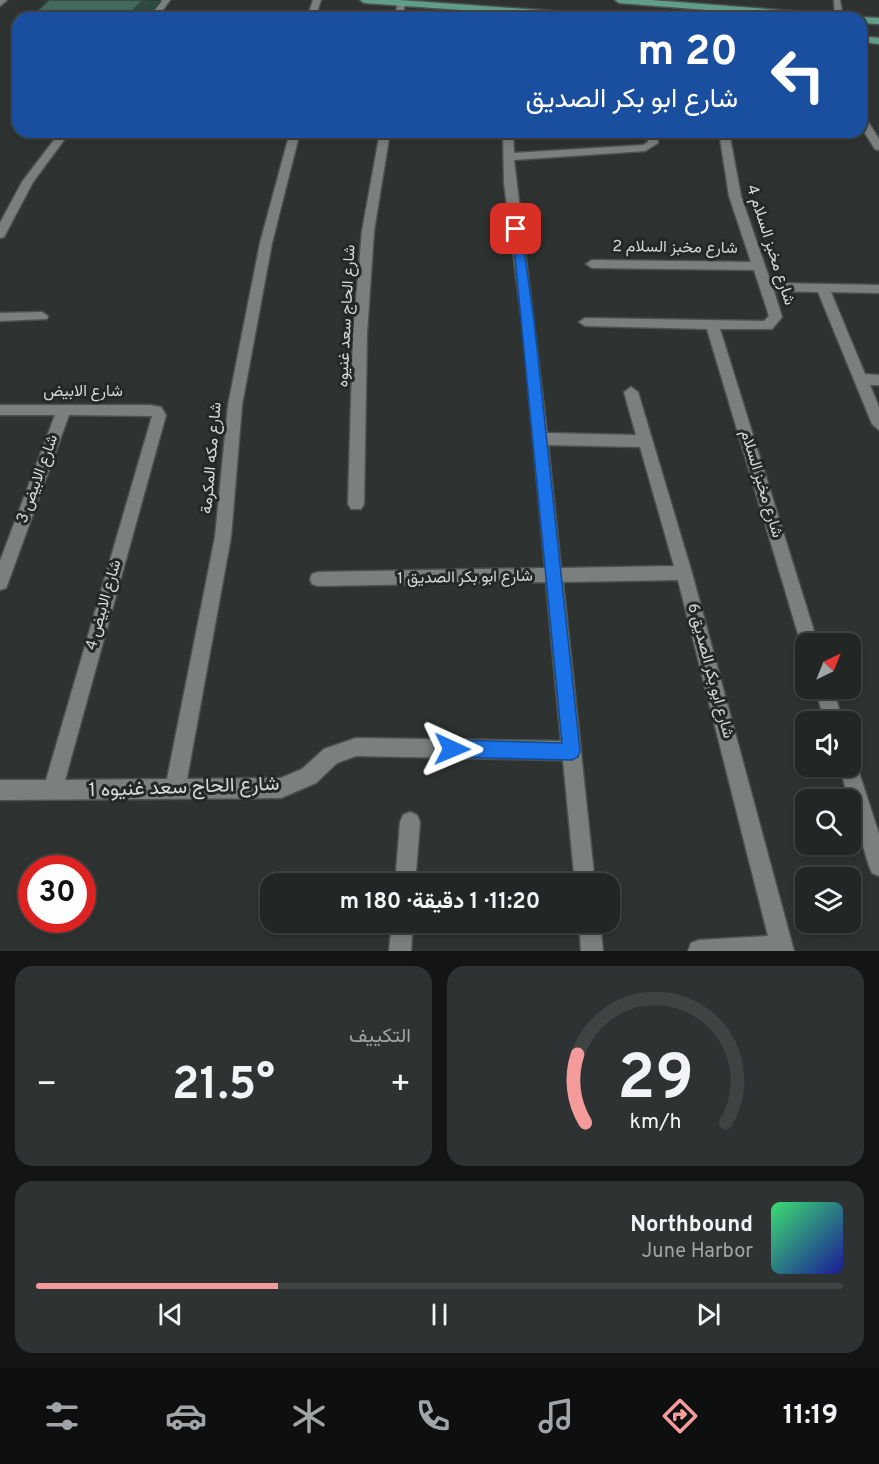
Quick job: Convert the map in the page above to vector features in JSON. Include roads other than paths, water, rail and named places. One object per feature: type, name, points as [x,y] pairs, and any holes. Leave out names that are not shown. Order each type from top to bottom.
[{"type":"main road","points":[[364,0],[489,12]]},
{"type":"main road","points":[[619,0],[715,3],[784,12]]},
{"type":"street","points":[[400,12],[401,3]]},
{"type":"street","points":[[867,128],[879,147]]},
{"type":"street","points":[[0,234],[28,182],[61,138]]},
{"type":"street","name":"شارع مكه المكرمة","points":[[174,790],[223,537],[235,405],[266,243],[293,138]]},
{"type":"street","name":"شارع الحاج سعد غنيوه","points":[[356,504],[360,333],[368,231],[383,138]]},
{"type":"street","points":[[508,138],[508,157],[540,439],[584,873]]},
{"type":"street","points":[[508,157],[645,148],[653,143],[653,138]]},
{"type":"street","name":"شارع مخبز السلام 4","points":[[585,322],[767,326],[772,323],[776,317],[735,196],[725,138]]},
{"type":"street","name":"شارع مخبز السلام 2","points":[[592,264],[758,266]]},
{"type":"street","points":[[765,287],[879,289]]},
{"type":"street","points":[[823,288],[879,424]]},
{"type":"street","points":[[0,317],[42,316]]},
{"type":"street","name":"شارع مخبز السلام","points":[[712,325],[807,633]]},
{"type":"street","points":[[859,379],[879,380]]},
{"type":"street","name":"شارع ابو بكر الصديق 6","points":[[631,392],[684,573],[783,948]]},
{"type":"street","name":"شارع الابيض 3","points":[[0,583],[64,409]]},
{"type":"street","name":"شارع الابيض","points":[[0,410],[150,410],[156,411],[158,421]]},
{"type":"street","name":"شارع الابيض 4","points":[[52,790],[133,499],[158,421]]},
{"type":"street","points":[[540,439],[645,441]]},
{"type":"street","name":"شارع ابو بكر الصديق 1","points":[[318,579],[554,577],[684,573]]},
{"type":"street","name":"شارع الحاج سعد غنيوه 1","points":[[0,790],[281,788],[309,776],[331,756],[356,747],[572,751]]},
{"type":"street","points":[[851,777],[879,866]]},
{"type":"street","points":[[406,873],[410,822]]},
{"type":"street","points":[[400,951],[401,933]]},
{"type":"street","points":[[590,933],[592,951]]},
{"type":"street","points":[[699,951],[783,948]]}]
